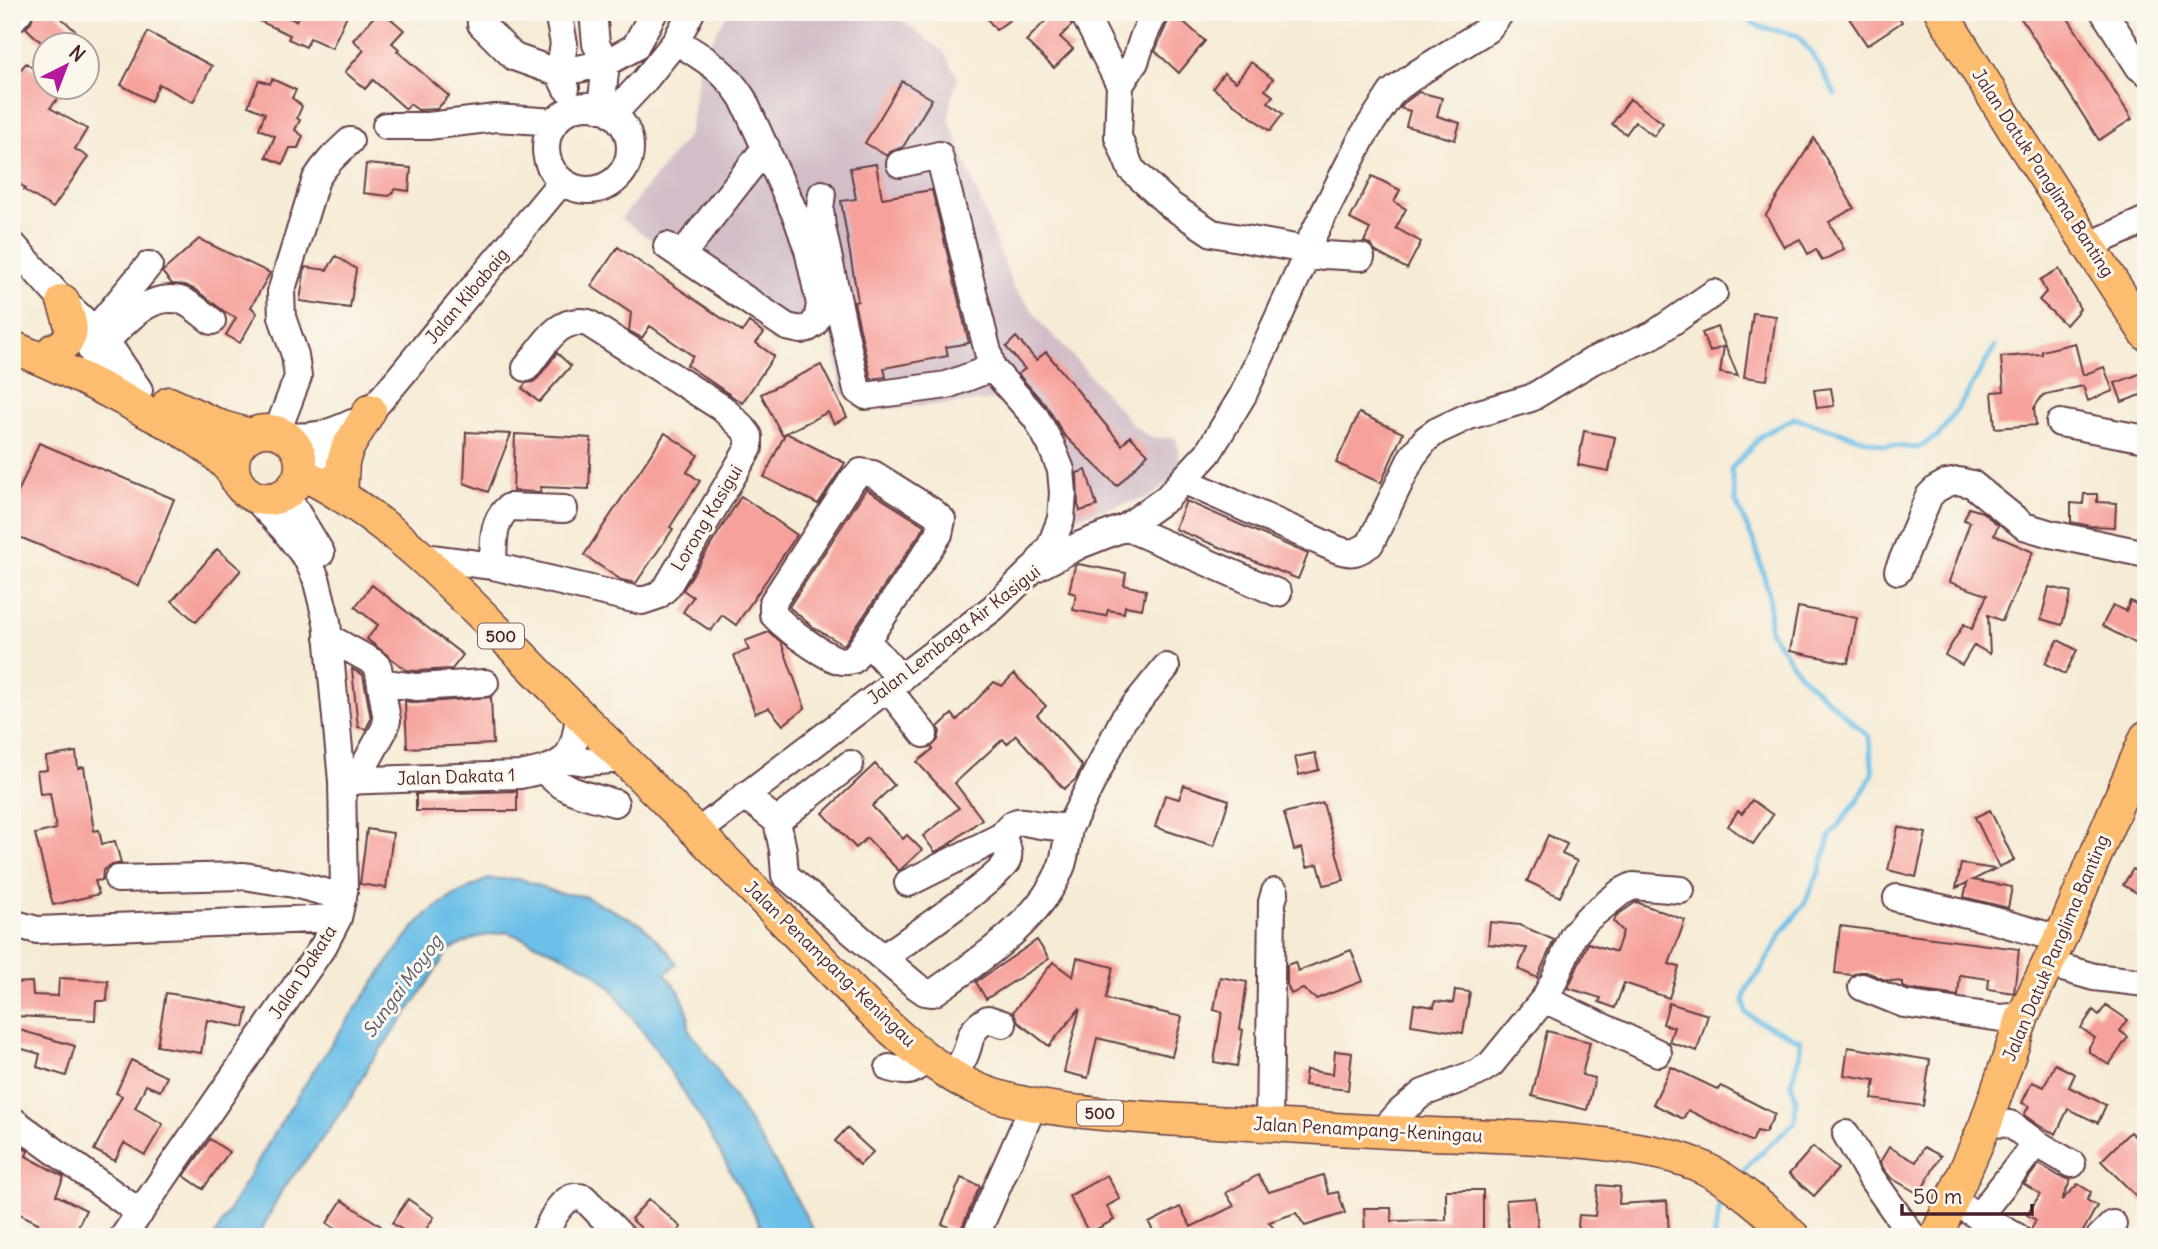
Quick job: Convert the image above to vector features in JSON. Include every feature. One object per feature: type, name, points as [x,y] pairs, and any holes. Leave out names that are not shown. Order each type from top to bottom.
[{"type":"main road","name":"Jalan Datuk Panglima Banting","points":[[1941,12],[2146,334]]},
{"type":"main road","points":[[53,350],[67,343],[71,337],[63,301]]},
{"type":"main road","name":"500","points":[[12,341],[68,354],[120,386],[224,460],[238,484],[254,498],[265,500],[293,495],[297,448],[271,434],[222,427],[120,386],[12,348]]},
{"type":"main road","points":[[341,496],[342,462],[370,410]]},
{"type":"main road","points":[[234,474],[232,463],[241,442],[271,434]]},
{"type":"main road","name":"Jalan Penampang-Keningau","points":[[293,495],[341,496],[424,557],[871,1009],[939,1066],[975,1088],[1034,1104],[1134,1117],[1540,1137],[1652,1152],[1706,1168],[1761,1207],[1794,1237]]},
{"type":"main road","name":"Jalan Penampang-Keningau","points":[[293,495],[305,496],[388,529]]},
{"type":"main road","name":"Jalan Datuk Panglima Banting","points":[[1936,1237],[1964,1208],[1986,1123],[2023,1016],[2055,951],[2146,737]]},
{"type":"street","points":[[12,20],[19,12]]},
{"type":"street","points":[[587,113],[606,63],[596,44],[593,12]]},
{"type":"street","points":[[476,16],[514,57],[559,73],[606,63],[635,47],[654,12]]},
{"type":"street","points":[[386,127],[587,113],[622,124],[628,136],[628,162],[622,174],[600,189],[574,188],[562,181],[548,159],[546,146],[549,133],[587,113],[644,81],[676,41],[691,12]]},
{"type":"street","points":[[1083,12],[1120,85],[1118,137],[1131,169],[1170,205],[1212,233],[1306,255],[1361,257]]},
{"type":"street","points":[[1120,85],[1135,62],[1143,36],[1155,12]]},
{"type":"street","name":"Jalan Lembaga Air Kasigui","points":[[698,832],[993,608],[1032,570],[1080,545],[1126,527],[1167,498],[1208,453],[1243,395],[1363,136],[1392,92],[1488,29],[1501,12]]},
{"type":"street","points":[[2104,12],[2139,67],[2146,72]]},
{"type":"street","points":[[564,13],[564,44],[559,73],[569,95],[587,113]]},
{"type":"street","points":[[676,41],[712,63],[733,83],[766,147],[797,218],[808,250],[820,304],[814,324],[801,330],[787,327],[674,251],[766,147]]},
{"type":"street","points":[[271,434],[298,377],[298,367],[282,317],[284,281],[316,179],[335,154],[350,141]]},
{"type":"street","points":[[900,164],[939,155],[992,368],[1036,418],[1051,445],[1060,470],[1063,493],[1061,519],[1051,545],[1032,570]]},
{"type":"street","name":"Jalan Kibabaig","points":[[293,495],[312,462],[326,453],[370,410],[562,181]]},
{"type":"street","points":[[822,194],[822,227],[857,390],[866,396],[947,384],[992,368]]},
{"type":"street","points":[[2090,245],[2146,220]]},
{"type":"street","points":[[12,244],[63,301],[101,336],[120,386]]},
{"type":"street","points":[[101,336],[149,265]]},
{"type":"street","points":[[1183,480],[1348,554],[1357,552],[1370,544],[1412,457],[1426,439],[1437,431],[1469,416],[1531,398],[1592,360],[1653,335],[1714,293]]},
{"type":"street","points":[[101,336],[160,299],[182,300],[212,321]]},
{"type":"street","points":[[63,301],[120,386]]},
{"type":"street","name":"Lorong Kasigui","points":[[424,557],[493,566],[642,601],[649,600],[667,587],[749,448],[749,436],[722,408],[588,323],[578,321],[560,326],[526,368]]},
{"type":"street","name":"Jalan Kibabaig","points":[[271,434],[310,438],[351,423],[370,410]]},
{"type":"street","points":[[2060,423],[2146,439]]},
{"type":"street","points":[[861,472],[873,474],[942,520],[939,534],[867,641],[853,660],[844,662],[832,658],[782,625],[772,614],[773,602],[853,479],[861,472]]},
{"type":"street","points":[[1898,571],[1929,496],[1936,489],[1958,481],[1979,488],[2024,526],[2146,554]]},
{"type":"street","name":"Jalan Dakata","points":[[123,1237],[324,945],[340,907],[349,781],[327,630],[332,591],[330,571],[293,495]]},
{"type":"street","points":[[493,566],[495,525],[509,507],[564,509]]},
{"type":"street","points":[[1126,527],[1278,593]]},
{"type":"street","points":[[327,630],[379,667],[387,720],[385,728],[349,781]]},
{"type":"street","points":[[867,641],[925,734]]},
{"type":"street","points":[[746,796],[777,821],[785,875],[925,992],[933,993],[995,950],[1046,896],[1062,863],[1069,828],[1123,720],[1166,667]]},
{"type":"street","points":[[381,682],[416,687],[485,683]]},
{"type":"street","points":[[579,715],[577,738],[556,764],[552,780],[563,787],[615,803]]},
{"type":"street","name":"Jalan Dakata 1","points":[[349,781],[520,775],[556,764],[624,758]]},
{"type":"street","points":[[777,821],[850,764]]},
{"type":"street","points":[[908,884],[1002,836],[1009,825],[1026,820],[1069,828]]},
{"type":"street","points":[[884,957],[1007,863],[1009,854],[1002,836]]},
{"type":"street","points":[[761,897],[785,875]]},
{"type":"street","points":[[118,879],[244,876],[294,884],[340,907]]},
{"type":"street","points":[[1383,1131],[1423,1093],[1477,1073],[1490,1064],[1544,999],[1579,927],[1621,892],[1633,886],[1681,890]]},
{"type":"street","points":[[1269,1125],[1272,902],[1275,892]]},
{"type":"street","points":[[1897,898],[1985,918],[2055,951],[2094,978],[2146,983]]},
{"type":"street","points":[[12,923],[37,930],[340,907]]},
{"type":"street","points":[[1862,987],[1904,1004],[2001,1018],[2023,1016]]},
{"type":"street","points":[[1544,999],[1658,1054]]},
{"type":"street","points":[[888,1068],[907,1072],[963,1060],[969,1037],[977,1025],[988,1019],[1003,1024]]},
{"type":"street","points":[[975,1237],[1034,1104]]},
{"type":"street","points":[[12,1119],[139,1213]]},
{"type":"street","points":[[1986,1123],[2010,1124],[2071,1164]]},
{"type":"street","points":[[1846,1134],[1872,1179],[1913,1237]]},
{"type":"street","points":[[1964,1208],[1985,1208],[2036,1143]]},
{"type":"street","points":[[544,1237],[562,1205],[578,1196],[584,1198],[622,1237]]},
{"type":"street","points":[[1964,1208],[2017,1237]]},
{"type":"shaded area","points":[[729,12],[890,12],[944,52],[958,78],[949,120],[1014,288],[1043,326],[1134,426],[1148,436],[1176,437],[1181,472],[1150,497],[1067,519],[1052,474],[1030,424],[996,400],[871,410],[842,394],[832,332],[789,334],[621,219],[689,134],[700,65],[708,46]]},
{"type":"water","name":"Sungai Moyog","points":[[488,879],[521,879],[558,893],[584,896],[641,924],[667,950],[677,964],[665,974],[679,991],[688,1012],[689,1030],[790,1187],[817,1237],[767,1237],[703,1122],[612,989],[591,970],[507,932],[477,937],[449,950],[369,1065],[353,1095],[283,1188],[258,1237],[214,1237],[304,1086],[400,946],[424,917],[438,905]]},
{"type":"building","points":[[34,12],[55,12],[77,32],[32,34],[26,28]]},
{"type":"building","points":[[240,12],[277,12],[296,21],[300,12],[348,13],[332,48],[310,38],[306,47],[288,39],[290,35]]},
{"type":"building","points":[[378,12],[383,12],[404,30],[392,43],[399,49],[397,51],[449,96],[437,109],[418,110],[410,104],[406,109],[373,80],[365,89],[345,72],[364,50],[353,40]]},
{"type":"building","points":[[982,12],[1020,12],[996,30]]},
{"type":"building","points":[[1054,12],[1060,12],[1071,23],[1060,37],[1073,49],[1054,68],[1026,41]]},
{"type":"building","points":[[1845,12],[1896,12],[1902,22],[1867,45]]},
{"type":"building","points":[[2017,12],[2064,12],[2132,119],[2099,140]]},
{"type":"building","points":[[1175,14],[1205,41],[1179,73],[1155,51],[1168,21]]},
{"type":"building","points":[[148,32],[212,66],[193,102],[159,84],[151,101],[121,85]]},
{"type":"building","points":[[1251,62],[1273,79],[1265,90],[1273,96],[1268,102],[1283,114],[1270,131],[1213,88],[1224,73],[1236,82]]},
{"type":"building","points":[[26,63],[32,68],[32,102],[55,102],[50,108],[87,129],[75,149],[88,157],[53,208],[24,190],[25,188],[12,178],[12,80]]},
{"type":"building","points":[[272,79],[296,90],[292,98],[302,106],[295,130],[303,136],[298,148],[290,148],[283,164],[266,157],[275,136],[259,129],[265,113],[248,106],[259,80],[270,84]]},
{"type":"building","points":[[902,81],[932,99],[903,147],[887,156],[865,143]]},
{"type":"building","points":[[1419,92],[1442,98],[1437,116],[1460,123],[1455,140],[1406,126],[1410,111],[1400,108]]},
{"type":"building","points":[[1630,99],[1663,123],[1654,136],[1635,122],[1626,134],[1612,124]]},
{"type":"building","points":[[1814,138],[1854,208],[1829,222],[1844,249],[1822,261],[1816,249],[1808,254],[1800,239],[1784,247],[1766,215]]},
{"type":"building","points":[[366,164],[411,168],[409,191],[395,189],[389,196],[363,193]]},
{"type":"building","points":[[876,164],[882,198],[932,190],[969,343],[946,347],[948,356],[884,368],[886,377],[871,379],[854,302],[858,301],[841,201],[856,199],[850,168]]},
{"type":"building","points":[[1372,176],[1400,190],[1394,202],[1406,209],[1396,228],[1421,242],[1407,269],[1364,242],[1370,229],[1350,219]]},
{"type":"building","points":[[199,239],[270,273],[251,307],[257,313],[240,343],[226,335],[236,318],[196,290],[185,285],[172,284],[162,272]]},
{"type":"building","points":[[618,247],[742,332],[749,322],[764,333],[756,343],[774,356],[742,403],[687,365],[693,356],[650,326],[642,338],[629,331],[631,313],[591,286]]},
{"type":"building","points":[[336,256],[356,269],[350,308],[300,301],[305,267],[327,270]]},
{"type":"building","points":[[2059,269],[2080,309],[2066,325],[2039,300],[2046,292],[2040,280]]},
{"type":"building","points":[[1753,313],[1776,316],[1767,380],[1744,377]]},
{"type":"building","points":[[1717,327],[1738,376],[1720,373],[1724,346],[1710,352],[1702,333]]},
{"type":"building","points":[[1016,337],[1036,360],[1046,352],[1122,445],[1130,436],[1148,454],[1117,486],[1064,435],[1048,408],[1018,374],[1025,369],[1006,347]]},
{"type":"building","points":[[2075,343],[2083,375],[2104,367],[2113,391],[2088,401],[2083,386],[2043,395],[2034,408],[2036,425],[1995,428],[1992,392],[2004,391],[2001,357],[2042,354],[2042,351]]},
{"type":"building","points":[[557,353],[571,366],[539,402],[522,388],[526,383],[538,378]]},
{"type":"building","points":[[821,365],[847,417],[834,424],[828,412],[786,433],[845,463],[818,504],[764,477],[785,434],[782,435],[761,394]]},
{"type":"building","points":[[2142,373],[2146,393],[2122,402],[2115,383]]},
{"type":"building","points":[[1831,388],[1834,406],[1817,408],[1814,390]]},
{"type":"building","points":[[1359,413],[1403,433],[1381,483],[1336,463]]},
{"type":"building","points":[[1584,431],[1615,437],[1609,471],[1578,465]]},
{"type":"building","points":[[466,432],[511,434],[488,492],[464,483]]},
{"type":"building","points":[[665,433],[698,455],[687,472],[700,481],[670,527],[673,529],[636,583],[621,580],[584,555]]},
{"type":"building","points":[[515,434],[591,438],[589,489],[541,487],[540,492],[513,491]]},
{"type":"building","points":[[39,443],[174,499],[139,586],[12,534],[12,507]]},
{"type":"building","points":[[1086,470],[1097,506],[1080,511],[1077,473]]},
{"type":"building","points":[[866,489],[925,526],[844,645],[814,628],[789,607]]},
{"type":"building","points":[[2084,494],[2097,494],[2097,502],[2116,503],[2115,527],[2071,522],[2071,503],[2083,504]]},
{"type":"building","points":[[741,496],[797,535],[736,625],[722,615],[711,631],[683,612],[693,597],[683,590]]},
{"type":"building","points":[[1186,501],[1308,554],[1298,579],[1175,529]]},
{"type":"building","points":[[1969,508],[1982,512],[1998,525],[1994,535],[2033,552],[2002,621],[1988,615],[1990,654],[1974,645],[1962,665],[1945,655],[1964,624],[1972,629],[1987,595],[1949,582],[1970,522],[1964,520]]},
{"type":"building","points":[[217,549],[241,570],[196,622],[172,601]]},
{"type":"building","points":[[1078,564],[1126,573],[1124,585],[1146,590],[1142,609],[1125,606],[1124,613],[1108,610],[1106,616],[1073,610],[1076,594],[1069,592],[1075,566]]},
{"type":"building","points":[[372,585],[463,655],[452,669],[406,670],[367,639],[378,625],[355,607]]},
{"type":"building","points":[[2049,587],[2071,592],[2062,625],[2041,619]]},
{"type":"building","points":[[2130,601],[2146,609],[2146,626],[2137,644],[2102,626],[2113,605],[2126,611]]},
{"type":"building","points":[[1798,607],[1857,618],[1848,663],[1790,651]]},
{"type":"building","points":[[769,632],[781,642],[805,708],[783,725],[769,708],[755,713],[734,655],[749,650],[745,641]]},
{"type":"building","points":[[2058,640],[2077,650],[2065,674],[2045,663]]},
{"type":"building","points":[[352,669],[363,675],[371,719],[366,729],[358,727]]},
{"type":"building","points":[[1014,674],[1046,706],[1037,715],[1082,766],[1076,779],[1064,789],[1016,735],[1007,744],[1003,739],[955,783],[982,819],[935,852],[923,836],[959,808],[917,762],[933,749],[931,747],[938,740],[940,732],[938,727],[952,714],[957,720],[994,682],[1002,686]]},
{"type":"building","points":[[491,697],[493,744],[407,748],[405,701],[417,703]]},
{"type":"building","points":[[76,752],[78,768],[84,767],[94,831],[99,830],[102,844],[115,841],[121,863],[109,866],[103,871],[102,880],[95,881],[99,894],[53,905],[35,834],[56,829],[50,793],[40,794],[37,771],[47,770],[46,757]]},
{"type":"building","points":[[1315,753],[1319,770],[1299,775],[1295,757]]},
{"type":"building","points":[[875,764],[894,785],[872,806],[903,839],[907,835],[922,850],[899,871],[867,838],[856,848],[823,813]]},
{"type":"building","points":[[1184,785],[1229,800],[1214,846],[1155,827],[1165,795],[1179,799]]},
{"type":"building","points":[[517,791],[517,811],[416,811],[416,794]]},
{"type":"building","points":[[1752,800],[1773,815],[1753,844],[1728,826],[1738,811],[1742,814]]},
{"type":"building","points":[[1323,803],[1344,880],[1324,885],[1318,864],[1307,867],[1302,848],[1294,850],[1284,813]]},
{"type":"building","points":[[1990,810],[2014,860],[1999,867],[1975,817]]},
{"type":"building","points":[[1898,827],[1926,833],[1916,877],[1888,870]]},
{"type":"building","points":[[367,829],[393,833],[386,888],[360,884]]},
{"type":"building","points":[[1548,835],[1567,844],[1562,854],[1577,861],[1560,897],[1527,881]]},
{"type":"building","points":[[1961,864],[1995,869],[1973,880],[2012,887],[2008,908],[1964,897],[1967,883],[1956,888]]},
{"type":"building","points":[[2133,869],[2146,876],[2146,898],[2123,885]]},
{"type":"building","points":[[1636,902],[1685,920],[1669,964],[1679,967],[1669,998],[1624,983],[1615,1008],[1599,1002],[1601,998],[1568,988],[1588,943],[1616,952],[1623,931],[1614,922],[1616,916]]},
{"type":"building","points":[[1490,922],[1520,925],[1554,940],[1537,978],[1518,969],[1527,948],[1488,944]]},
{"type":"building","points":[[1840,926],[2019,949],[2014,993],[1988,989],[1989,979],[1960,975],[1958,996],[1908,989],[1902,986],[1902,982],[1885,980],[1867,972],[1852,975],[1835,973]]},
{"type":"building","points":[[1037,940],[1049,959],[986,999],[976,982]]},
{"type":"building","points":[[1351,950],[1363,981],[1316,999],[1303,989],[1291,994],[1287,984],[1287,965],[1295,962],[1298,971]]},
{"type":"building","points":[[1077,958],[1113,967],[1106,999],[1182,1017],[1172,1056],[1097,1038],[1088,1078],[1064,1072],[1080,1008],[1049,1046],[1018,1022],[1013,1012],[1053,962],[1073,977]]},
{"type":"building","points":[[1220,977],[1247,982],[1237,1066],[1214,1062],[1222,1012],[1214,1010]]},
{"type":"building","points":[[59,978],[108,981],[107,1001],[96,1001],[95,1020],[15,1016],[12,983],[32,982],[33,995],[58,996]]},
{"type":"building","points":[[1455,990],[1470,992],[1463,1033],[1411,1025],[1414,1004],[1434,1007],[1435,1001],[1453,1003]]},
{"type":"building","points":[[166,993],[248,1009],[244,1027],[207,1020],[201,1053],[157,1046]]},
{"type":"building","points":[[1669,1003],[1708,1015],[1697,1051],[1669,1042],[1674,1027],[1663,1024]]},
{"type":"building","points":[[2106,1005],[2128,1020],[2120,1031],[2128,1037],[2109,1065],[2089,1052],[2095,1038],[2081,1028],[2093,1010],[2099,1015]]},
{"type":"building","points":[[12,1030],[75,1046],[66,1076],[37,1067],[40,1054],[12,1046]]},
{"type":"building","points":[[1547,1031],[1590,1042],[1582,1075],[1595,1078],[1587,1110],[1532,1096]]},
{"type":"building","points":[[1848,1047],[1930,1060],[1923,1106],[1872,1099],[1875,1080],[1844,1075]]},
{"type":"building","points":[[1335,1051],[1352,1053],[1348,1090],[1304,1085],[1306,1070],[1333,1074]]},
{"type":"building","points":[[131,1060],[167,1077],[160,1091],[146,1085],[135,1108],[163,1124],[145,1155],[124,1143],[115,1161],[94,1150],[122,1096],[116,1093]]},
{"type":"building","points":[[2055,1064],[2075,1074],[2069,1087],[2106,1105],[2098,1123],[2068,1109],[2056,1134],[2024,1115],[2029,1106],[2022,1103],[2032,1082],[2044,1087]]},
{"type":"building","points":[[1671,1067],[1719,1090],[1721,1086],[1775,1114],[1765,1133],[1757,1131],[1752,1142],[1688,1110],[1683,1119],[1653,1104]]},
{"type":"building","points":[[847,1128],[873,1152],[860,1165],[835,1141]]},
{"type":"building","points":[[2130,1132],[2146,1147],[2146,1206],[2101,1161]]},
{"type":"building","points":[[210,1139],[229,1152],[203,1189],[184,1176]]},
{"type":"building","points":[[12,1142],[28,1151],[26,1156],[64,1177],[56,1195],[86,1210],[73,1237],[31,1237],[38,1223],[12,1210]]},
{"type":"building","points":[[1813,1147],[1838,1169],[1814,1196],[1789,1174]]},
{"type":"building","points":[[1889,1147],[1916,1162],[1924,1147],[1941,1156],[1919,1194],[1891,1178],[1885,1171],[1880,1162]]},
{"type":"building","points":[[2039,1164],[2071,1180],[2061,1201],[2078,1184],[2091,1192],[2087,1200],[2097,1206],[2080,1237],[2033,1237],[2031,1230],[2036,1220],[2027,1215],[2040,1194],[2024,1184]]},
{"type":"building","points":[[1107,1175],[1120,1199],[1107,1206],[1114,1220],[1089,1233],[1069,1196]]},
{"type":"building","points":[[1258,1175],[1269,1192],[1323,1175],[1329,1194],[1338,1192],[1345,1213],[1305,1226],[1296,1213],[1269,1222],[1274,1229],[1261,1237],[1156,1237],[1149,1223],[1180,1207],[1191,1227],[1234,1206],[1226,1193]]},
{"type":"building","points":[[961,1178],[980,1186],[960,1232],[942,1224]]},
{"type":"building","points":[[1598,1185],[1620,1187],[1619,1204],[1667,1201],[1669,1233],[1577,1237],[1579,1215],[1595,1216]]},
{"type":"building","points":[[1446,1190],[1483,1190],[1483,1237],[1365,1237],[1364,1208],[1391,1208],[1392,1221],[1446,1220]]},
{"type":"building","points":[[1535,1198],[1539,1237],[1509,1237],[1506,1200]]},
{"type":"building","points":[[408,1199],[434,1217],[421,1237],[413,1237],[392,1223]]},
{"type":"building","points":[[649,1199],[681,1227],[673,1237],[651,1237],[631,1219]]},
{"type":"building","points":[[342,1200],[381,1226],[375,1237],[347,1237],[327,1223]]},
{"type":"waterway","points":[[1736,12],[1760,27],[1797,35],[1813,55],[1835,94]]},
{"type":"waterway","points":[[1738,1179],[1751,1162],[1795,1122],[1796,1098],[1791,1082],[1800,1055],[1800,1040],[1746,1013],[1744,999],[1748,986],[1804,904],[1820,870],[1830,836],[1858,800],[1873,774],[1869,737],[1800,675],[1770,631],[1769,594],[1755,545],[1736,502],[1731,469],[1762,435],[1794,418],[1882,445],[1917,448],[1939,435],[1965,398],[1995,346]]},
{"type":"waterway","points":[[1714,1237],[1721,1201],[1726,1195]]}]
